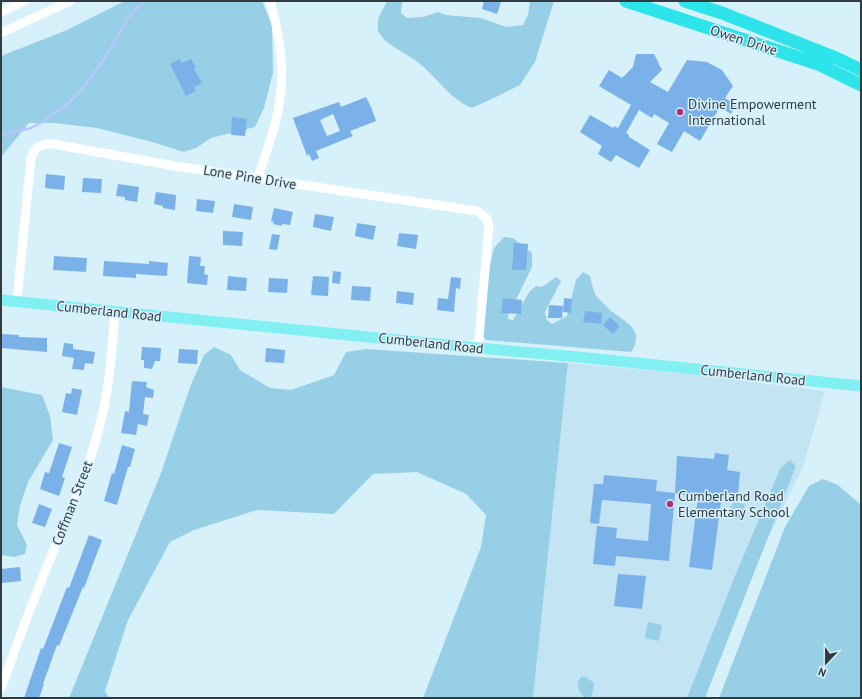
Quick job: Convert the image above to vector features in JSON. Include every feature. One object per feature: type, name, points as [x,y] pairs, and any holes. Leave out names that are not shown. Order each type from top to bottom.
[{"type":"highway","points":[[649,1],[732,27],[742,20]]},
{"type":"highway","name":"Owen Drive","points":[[685,1],[742,20],[836,58],[861,70]]},
{"type":"highway","name":"Owen Drive","points":[[630,2],[818,64],[861,85]]},
{"type":"highway","points":[[737,38],[744,32],[749,31],[814,54],[836,58]]},
{"type":"main road","name":"Cumberland Road","points":[[1,300],[861,386]]},
{"type":"street","points":[[1,12],[24,1]]},
{"type":"street","points":[[1,33],[70,1]]},
{"type":"street","points":[[258,178],[277,116],[282,69],[280,42],[270,1]]},
{"type":"street","name":"Lone Pine Drive","points":[[17,302],[31,158],[34,151],[40,145],[53,144],[175,166],[476,211],[486,218],[489,225],[478,348]]},
{"type":"street","name":"Coffman Street","points":[[1,688],[93,449],[108,386],[115,312]]},
{"type":"shaded area","points":[[125,1],[262,1],[272,25],[273,73],[264,108],[255,127],[211,138],[196,148],[184,152],[97,128],[54,123],[29,123],[1,157],[1,56],[67,30]]},
{"type":"shaded area","points":[[387,1],[402,1],[401,13],[407,18],[423,17],[438,12],[446,15],[481,18],[506,27],[523,25],[528,15],[530,1],[554,1],[535,62],[520,85],[472,108],[457,100],[417,62],[388,43],[378,31],[378,19]]},
{"type":"shaded area","points":[[504,237],[513,238],[532,253],[532,267],[508,316],[508,319],[513,320],[530,291],[536,286],[542,287],[556,277],[561,281],[545,312],[547,320],[552,324],[567,316],[576,280],[583,272],[590,276],[597,297],[610,310],[632,327],[635,332],[635,344],[631,352],[487,340],[483,337],[488,274],[494,248]]},
{"type":"shaded area","points":[[214,347],[231,355],[240,370],[270,388],[291,390],[334,375],[346,352],[366,349],[568,363],[533,698],[423,698],[481,547],[486,515],[466,494],[417,472],[373,474],[334,514],[257,510],[194,530],[170,542],[128,620],[105,691],[109,698],[69,698],[161,473],[190,387],[204,355]]},
{"type":"shaded area","name":"Cumberland Road Elementary School","points":[[568,363],[689,374],[825,391],[803,467],[689,698],[533,698]]},
{"type":"shaded area","points":[[1,387],[42,395],[50,416],[53,440],[28,482],[20,506],[17,525],[27,545],[25,554],[14,557],[1,555]]},
{"type":"shaded area","points":[[790,460],[796,466],[705,698],[687,698],[735,576],[780,469]]},
{"type":"shaded area","points":[[823,479],[838,485],[861,505],[861,698],[719,698],[785,527],[809,486]]},
{"type":"shaded area","points":[[734,502],[745,504],[742,519],[733,519],[731,515],[730,510]]},
{"type":"shaded area","points":[[648,622],[662,625],[659,641],[645,638]]},
{"type":"shaded area","points":[[582,676],[594,683],[592,695],[589,698],[584,697],[578,687]]},
{"type":"building","points":[[484,1],[501,2],[497,14],[482,9]]},
{"type":"building","name":"Divine Empowerment International","points":[[636,54],[654,54],[662,70],[650,82],[668,92],[687,60],[707,62],[722,70],[733,86],[725,98],[736,105],[731,114],[720,107],[700,141],[684,131],[672,152],[657,144],[669,123],[654,114],[652,118],[639,110],[626,133],[629,137],[650,150],[639,168],[616,155],[611,162],[598,154],[602,146],[580,132],[590,115],[613,128],[614,126],[618,128],[631,105],[599,86],[609,70],[622,78],[633,67]]},
{"type":"building","points":[[180,59],[182,63],[191,59],[196,68],[194,69],[202,83],[194,87],[196,91],[186,96],[170,64]]},
{"type":"building","points":[[366,97],[376,121],[350,131],[353,136],[316,151],[319,158],[312,161],[309,154],[307,156],[293,118],[339,102],[341,107]],"holes":[[[333,114],[340,131],[327,136],[320,120]]]},
{"type":"building","points":[[232,117],[247,119],[245,136],[231,135]]},
{"type":"building","points":[[46,174],[65,176],[64,190],[45,188]]},
{"type":"building","points":[[83,178],[102,179],[101,193],[82,192]]},
{"type":"building","points":[[118,184],[139,187],[137,202],[125,200],[125,197],[116,196]]},
{"type":"building","points":[[156,192],[176,195],[175,210],[163,208],[163,206],[154,204]]},
{"type":"building","points":[[197,199],[215,201],[213,213],[196,211]]},
{"type":"building","points":[[234,204],[253,207],[251,220],[232,217]]},
{"type":"building","points":[[274,208],[293,212],[290,225],[282,224],[282,226],[273,224],[274,222],[271,221]]},
{"type":"building","points":[[315,214],[334,217],[331,231],[313,227]]},
{"type":"building","points":[[357,223],[376,226],[373,240],[355,236]]},
{"type":"building","points":[[223,231],[243,232],[242,246],[223,245]]},
{"type":"building","points":[[399,233],[418,235],[416,249],[397,246]]},
{"type":"building","points":[[272,234],[280,235],[277,250],[269,249]]},
{"type":"building","points":[[514,243],[528,244],[526,270],[512,270]]},
{"type":"building","points":[[54,256],[87,258],[86,272],[53,270]]},
{"type":"building","points":[[189,256],[201,257],[200,266],[205,266],[204,274],[208,275],[207,285],[187,283]]},
{"type":"building","points":[[104,261],[149,264],[149,261],[168,263],[167,276],[136,274],[136,278],[103,276]]},
{"type":"building","points":[[333,271],[341,272],[340,284],[332,283]]},
{"type":"building","points":[[228,276],[247,278],[246,291],[227,290]]},
{"type":"building","points":[[313,276],[329,277],[328,296],[311,295]]},
{"type":"building","points":[[451,277],[461,278],[460,289],[456,288],[454,312],[437,310],[438,298],[448,299]]},
{"type":"building","points":[[269,278],[288,279],[287,293],[268,292]]},
{"type":"building","points":[[352,286],[371,287],[370,301],[351,300]]},
{"type":"building","points":[[397,291],[414,293],[413,305],[396,303]]},
{"type":"building","points":[[503,298],[522,300],[521,314],[501,313]]},
{"type":"building","points":[[564,298],[572,299],[571,313],[563,312]]},
{"type":"building","points":[[549,305],[563,306],[562,318],[548,318]]},
{"type":"building","points":[[585,311],[602,313],[601,324],[583,322]]},
{"type":"building","points":[[610,317],[620,326],[613,334],[603,325]]},
{"type":"building","points":[[1,334],[19,335],[19,337],[47,338],[47,352],[1,348]]},
{"type":"building","points":[[64,343],[73,344],[73,349],[95,352],[93,364],[85,363],[84,370],[72,369],[74,358],[62,356]]},
{"type":"building","points":[[142,347],[161,348],[160,361],[155,361],[152,369],[144,368],[144,360],[141,360]]},
{"type":"building","points":[[266,348],[285,350],[284,363],[265,362]]},
{"type":"building","points":[[179,349],[198,350],[197,364],[178,363]]},
{"type":"building","points":[[132,381],[147,382],[146,387],[154,390],[153,398],[145,397],[143,414],[149,415],[147,426],[138,424],[136,435],[121,433],[125,411],[129,412]]},
{"type":"building","points":[[72,388],[82,390],[77,415],[62,412],[66,393],[71,394]]},
{"type":"building","points":[[59,443],[72,447],[62,477],[65,478],[59,496],[40,489],[45,472],[49,473]]},
{"type":"building","points":[[122,445],[135,449],[117,505],[104,501],[112,473],[114,474]]},
{"type":"building","points":[[715,453],[729,455],[727,470],[740,472],[738,496],[722,494],[712,570],[689,567],[698,497],[675,493],[677,456],[714,459]]},
{"type":"building","points":[[604,475],[657,480],[656,491],[675,493],[669,561],[616,556],[615,566],[593,564],[597,526],[617,528],[616,538],[648,541],[651,504],[602,500],[599,524],[590,523],[594,484],[603,484]]},
{"type":"building","points":[[39,504],[52,509],[45,527],[32,523]]},
{"type":"building","points":[[89,535],[102,540],[84,588],[83,587],[59,646],[57,645],[39,698],[24,698],[41,648],[43,649],[67,587],[69,588]]},
{"type":"building","points":[[20,567],[21,581],[2,583],[1,569]]},
{"type":"building","points":[[618,574],[646,576],[642,609],[614,606]]},
{"type":"waterway","points":[[1,135],[31,128],[44,121],[71,101],[105,58],[128,18],[144,1]]},
{"type":"place","name":"Divine Empowerment International","points":[[680,112]]},
{"type":"place","name":"Cumberland Road Elementary School","points":[[670,504]]}]
